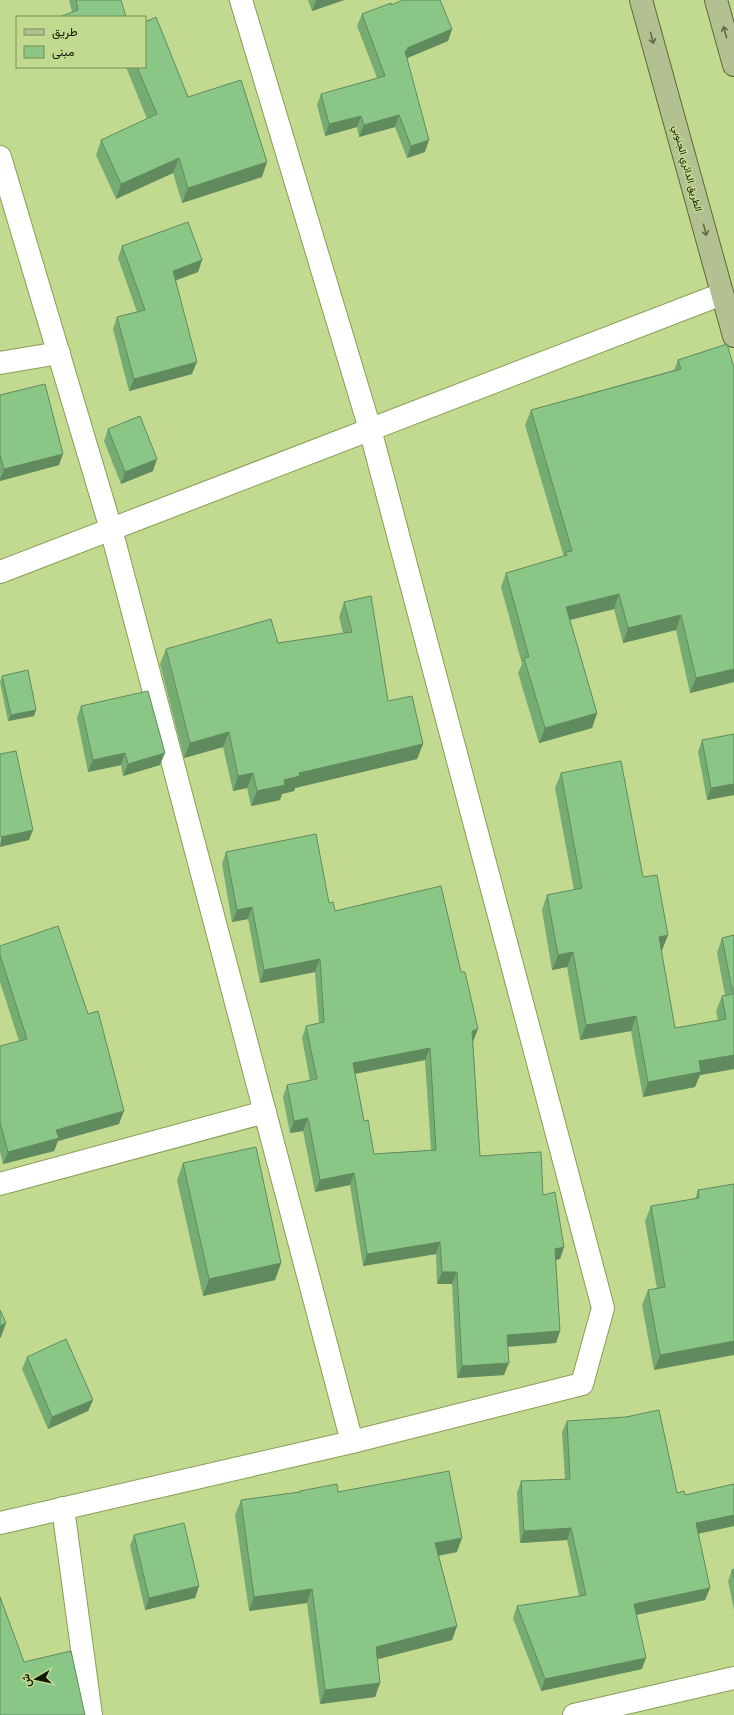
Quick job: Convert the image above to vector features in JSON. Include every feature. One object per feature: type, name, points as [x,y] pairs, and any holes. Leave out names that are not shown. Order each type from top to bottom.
[{"type":"main road","name":"الطريق الدائري الجنوبي","points":[[641,0],[734,336]]},
{"type":"main road","points":[[716,0],[734,65]]},
{"type":"street","points":[[0,1523],[352,1442],[582,1384],[603,1308],[370,428],[241,0]]},
{"type":"street","points":[[0,157],[111,529],[352,1442]]},
{"type":"street","points":[[0,572],[370,428],[722,294]]},
{"type":"street","points":[[0,363],[59,353]]},
{"type":"street","points":[[0,1184],[265,1112]]},
{"type":"street","points":[[63,1508],[91,1715]]},
{"type":"street","points":[[574,1715],[734,1678]]},
{"type":"building","points":[[76,0],[121,0],[126,16],[62,16],[78,10]]},
{"type":"building","points":[[403,0],[440,0],[452,29],[407,48],[408,50],[405,51],[429,140],[411,146],[399,115],[364,125],[361,116],[329,124],[321,94],[385,76],[362,14]]},
{"type":"building","points":[[156,17],[188,97],[241,80],[267,162],[188,188],[179,158],[121,184],[101,140],[157,114],[137,68],[146,68],[146,22]]},
{"type":"building","points":[[188,222],[202,260],[173,271],[197,362],[134,379],[117,317],[145,310],[122,246]]},
{"type":"building","points":[[727,344],[734,368],[734,669],[696,678],[681,615],[628,628],[619,594],[566,607],[597,713],[545,728],[524,658],[529,657],[506,573],[567,555],[566,552],[572,551],[531,410],[681,369],[678,360]]},
{"type":"building","points":[[45,384],[63,454],[4,469],[0,455],[0,395]]},
{"type":"building","points":[[140,416],[157,459],[125,472],[108,429]]},
{"type":"building","points":[[371,596],[388,701],[412,696],[423,744],[299,773],[300,776],[284,780],[285,785],[257,791],[253,773],[238,776],[229,732],[190,743],[166,649],[271,619],[278,643],[352,632],[344,602]]},
{"type":"building","points":[[28,670],[36,710],[11,715],[2,676]]},
{"type":"building","points":[[148,691],[165,753],[128,764],[125,753],[93,760],[81,706]]},
{"type":"building","points":[[734,734],[734,784],[711,788],[702,740]]},
{"type":"building","points":[[16,751],[33,830],[1,837],[0,754]]},
{"type":"building","points":[[621,761],[643,877],[657,875],[668,935],[659,937],[675,1028],[726,1019],[722,996],[733,994],[722,938],[734,935],[734,1055],[699,1061],[701,1072],[648,1082],[636,1016],[586,1025],[573,952],[558,955],[547,895],[582,888],[561,773]]},
{"type":"building","points":[[316,834],[329,903],[333,902],[335,911],[441,886],[461,972],[465,972],[478,1029],[472,1031],[480,1156],[541,1152],[543,1195],[555,1192],[564,1247],[555,1249],[560,1331],[507,1335],[509,1363],[462,1366],[457,1272],[442,1272],[440,1242],[367,1254],[354,1173],[320,1180],[308,1118],[294,1121],[287,1085],[317,1079],[306,1026],[324,1022],[320,959],[264,970],[252,907],[237,910],[226,852]],"holes":[[[430,1048],[436,1150],[374,1154],[368,1120],[364,1121],[353,1063]]]},
{"type":"building","points":[[58,926],[88,1014],[98,1011],[124,1111],[56,1130],[59,1138],[8,1152],[0,1122],[0,1046],[27,1039],[0,955],[0,946]]},
{"type":"building","points":[[256,1147],[281,1263],[209,1279],[183,1163]]},
{"type":"building","points":[[734,1184],[734,1341],[660,1355],[648,1290],[665,1287],[651,1206],[699,1198],[698,1190]]},
{"type":"building","points":[[0,1310],[6,1323],[0,1326]]},
{"type":"building","points":[[66,1339],[93,1400],[52,1417],[27,1357]]},
{"type":"building","points":[[659,1410],[677,1493],[684,1491],[685,1495],[734,1484],[734,1515],[696,1523],[710,1588],[634,1604],[646,1658],[545,1679],[517,1606],[586,1595],[571,1528],[524,1531],[521,1481],[570,1479],[567,1421],[626,1417]]},
{"type":"building","points":[[449,1471],[462,1538],[435,1543],[457,1626],[376,1647],[380,1683],[325,1690],[312,1589],[254,1597],[241,1500],[300,1492],[337,1484],[338,1492]]},
{"type":"building","points":[[184,1523],[199,1586],[149,1598],[134,1535]]},
{"type":"building","points":[[0,1597],[24,1662],[71,1651],[85,1715],[0,1715]]}]
